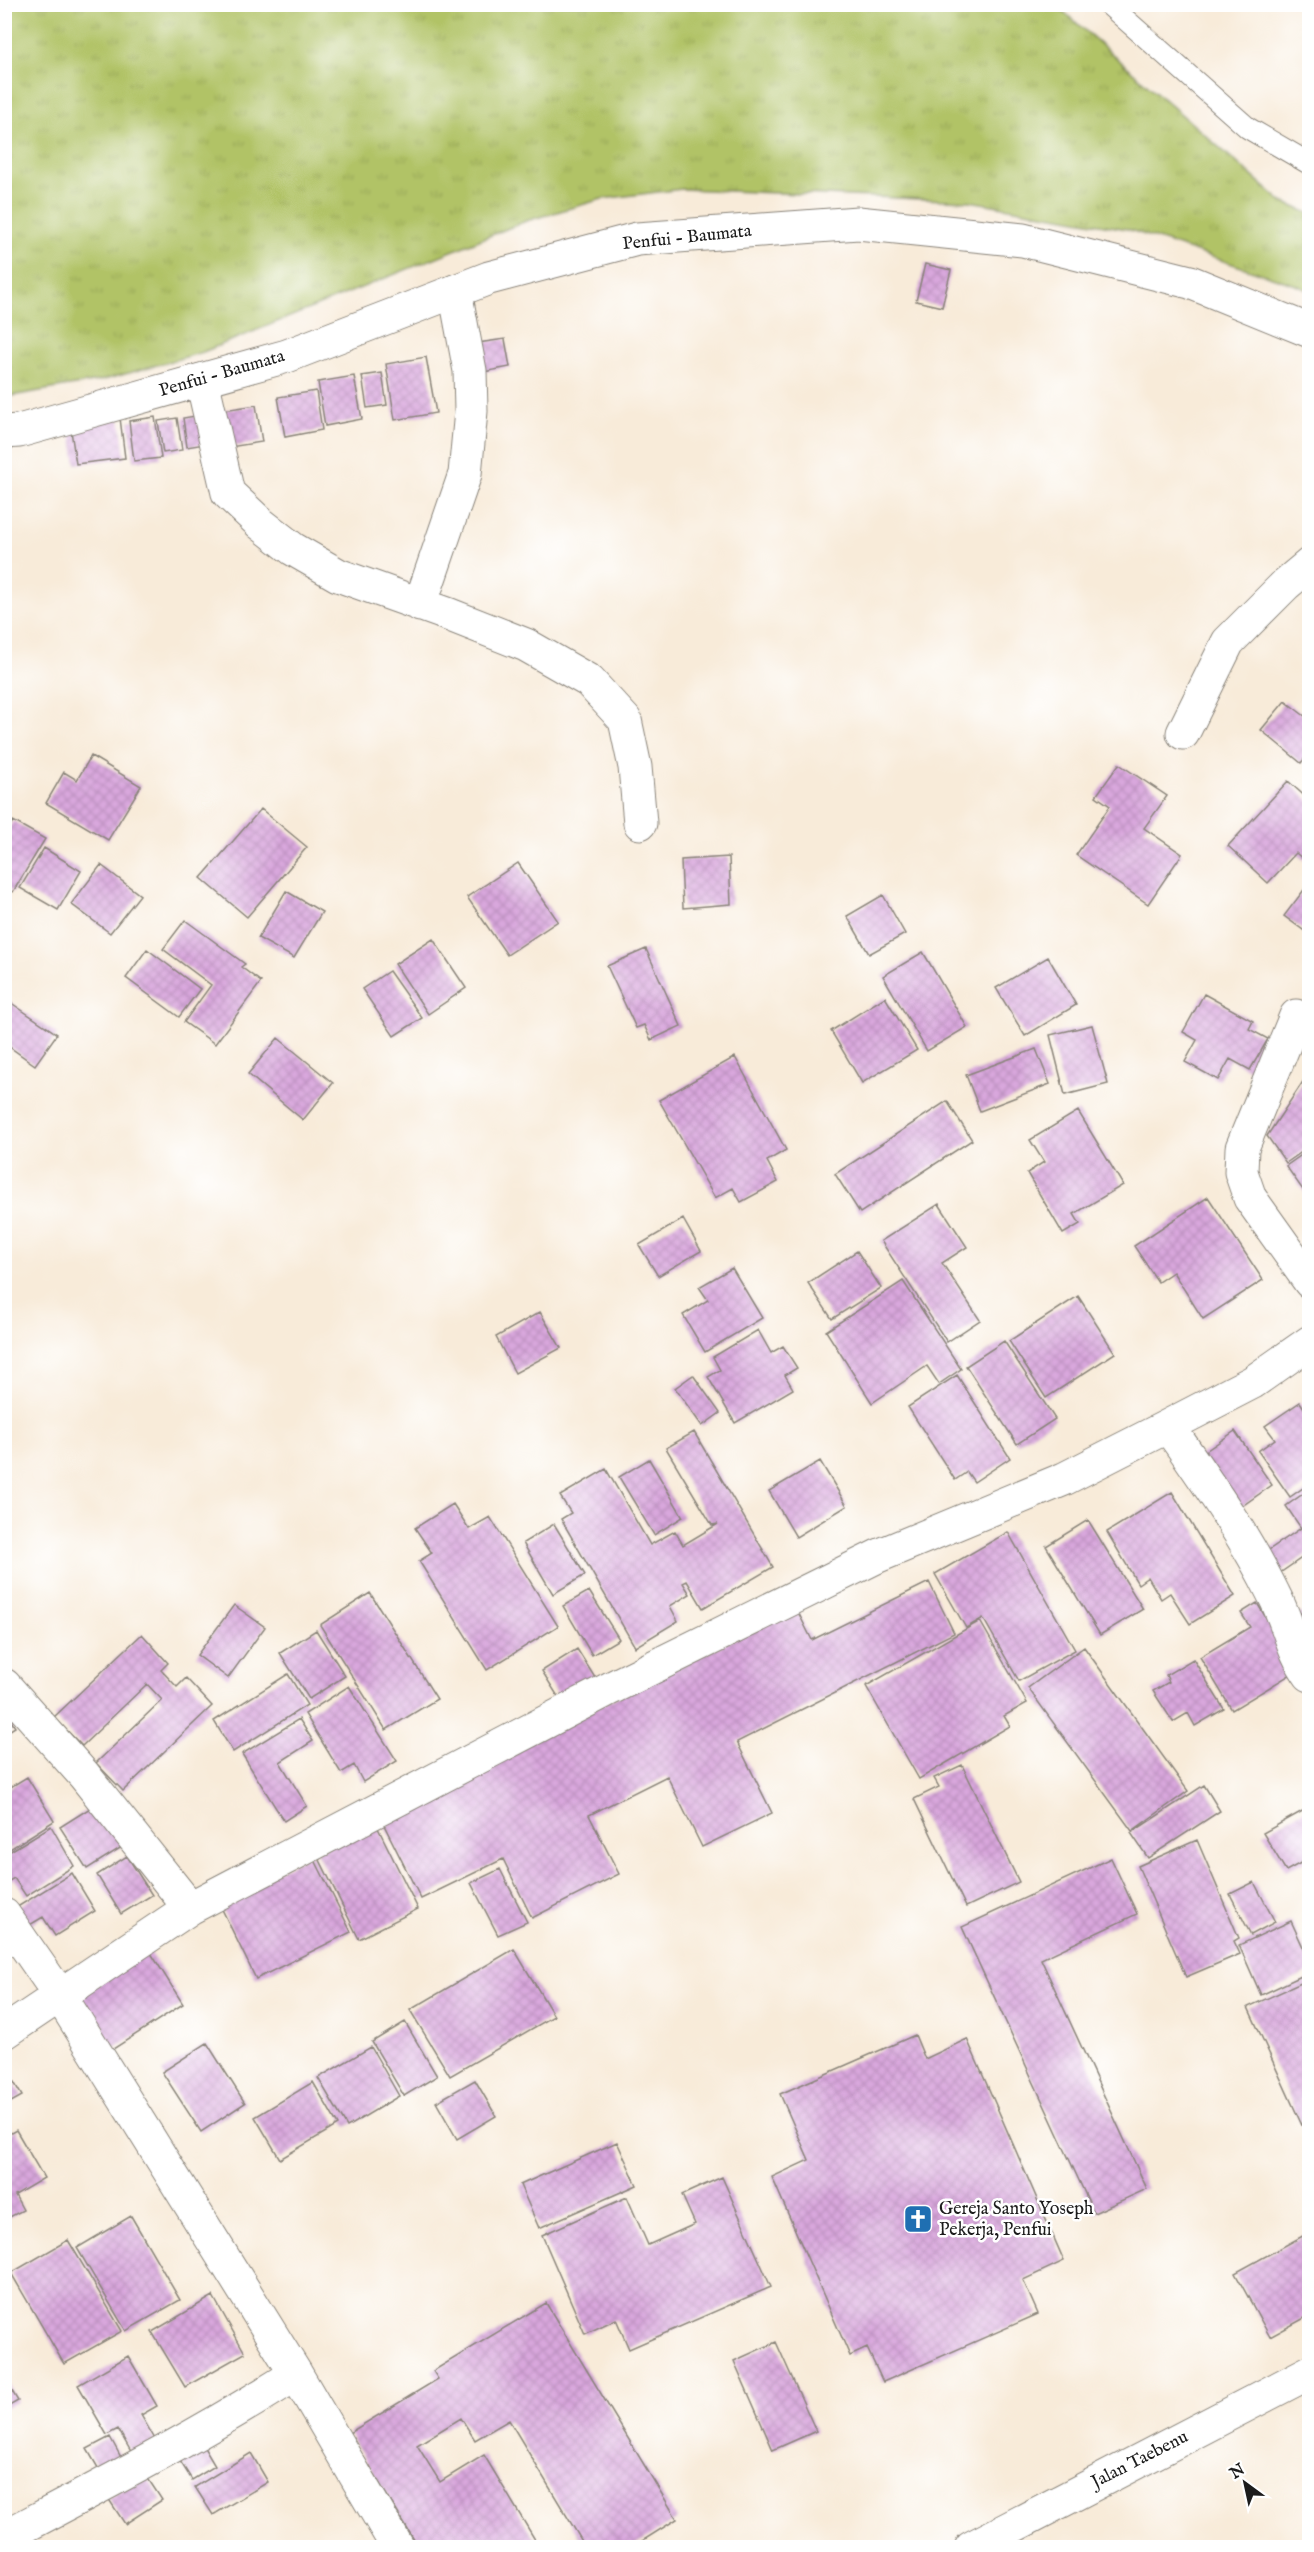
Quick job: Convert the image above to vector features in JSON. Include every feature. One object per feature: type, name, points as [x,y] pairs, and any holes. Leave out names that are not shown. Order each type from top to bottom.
[{"type":"street","name":"Penfui - Baumata","points":[[4,432],[19,431],[287,356],[489,278],[637,239],[858,223],[1023,240],[1190,282],[1310,332]]},
{"type":"street","points":[[420,605],[465,474],[471,411],[470,371],[455,291]]},
{"type":"street","points":[[202,380],[228,494],[261,525],[293,549],[338,574],[526,645],[589,681],[625,720],[635,767],[640,823]]},
{"type":"street","points":[[1183,732],[1228,642],[1286,584],[1310,564]]},
{"type":"street","points":[[1296,1016],[1242,1148],[1241,1172],[1250,1198],[1310,1282]]},
{"type":"street","points":[[4,2033],[190,1908],[611,1688],[878,1556],[1064,1479],[1253,1382],[1310,1342]]},
{"type":"street","points":[[1168,1426],[1227,1511],[1275,1596],[1289,1636],[1310,1675]]},
{"type":"street","points":[[4,1685],[84,1775],[190,1908]]},
{"type":"street","points":[[4,1915],[59,1994],[296,2374],[398,2547]]},
{"type":"street","name":"Jalan Taebenu","points":[[970,2547],[1310,2372]]},
{"type":"street","points":[[4,2536],[162,2454],[296,2374]]},
{"type":"lane","points":[[1108,4],[1248,128],[1310,164]]},
{"type":"green space","points":[[5,4],[1056,5],[1282,202],[1309,213],[1309,291],[1127,229],[970,201],[682,189],[602,199],[526,221],[203,352],[104,380],[5,397]]},
{"type":"building","points":[[925,264],[951,270],[942,307],[916,301]]},
{"type":"building","points":[[505,339],[510,367],[483,372],[478,343]]},
{"type":"building","points":[[426,357],[436,413],[395,420],[386,364]]},
{"type":"building","points":[[382,373],[387,405],[367,408],[362,376]]},
{"type":"building","points":[[354,376],[362,419],[325,426],[318,382]]},
{"type":"building","points":[[316,391],[322,430],[285,437],[278,397]]},
{"type":"building","points":[[256,405],[262,442],[230,447],[223,410]]},
{"type":"building","points":[[201,415],[205,444],[187,447],[183,418]]},
{"type":"building","points":[[155,417],[161,458],[134,461],[129,421]]},
{"type":"building","points":[[120,418],[125,458],[76,464],[70,424]]},
{"type":"building","points":[[177,418],[182,450],[163,453],[158,421]]},
{"type":"building","points":[[1285,701],[1310,720],[1310,752],[1301,763],[1261,730]]},
{"type":"building","points":[[91,756],[141,786],[108,840],[46,803],[64,772],[77,780]]},
{"type":"building","points":[[1119,764],[1167,796],[1144,828],[1182,854],[1148,904],[1076,855],[1110,806],[1096,796]]},
{"type":"building","points":[[1288,781],[1310,801],[1310,854],[1304,860],[1296,853],[1268,883],[1228,846]]},
{"type":"building","points":[[261,809],[307,847],[247,917],[201,878]]},
{"type":"building","points":[[13,821],[45,839],[13,892],[4,887],[4,835]]},
{"type":"building","points":[[44,848],[81,871],[58,910],[20,888]]},
{"type":"building","points":[[729,857],[731,904],[683,908],[681,860]]},
{"type":"building","points":[[518,863],[558,921],[507,955],[467,897]]},
{"type":"building","points":[[101,865],[140,895],[110,933],[71,904]]},
{"type":"building","points":[[1310,882],[1310,935],[1284,916]]},
{"type":"building","points":[[286,891],[322,912],[294,958],[258,938]]},
{"type":"building","points":[[883,895],[905,934],[869,954],[847,916]]},
{"type":"building","points":[[185,920],[245,964],[241,967],[261,982],[215,1044],[184,1022],[211,985],[163,949]]},
{"type":"building","points":[[433,939],[466,988],[428,1014],[395,964]]},
{"type":"building","points":[[147,949],[200,989],[179,1017],[126,978]]},
{"type":"building","points":[[646,949],[681,1026],[651,1040],[644,1025],[636,1028],[607,966]]},
{"type":"building","points":[[923,952],[967,1027],[927,1051],[883,976]]},
{"type":"building","points":[[1048,957],[1076,1005],[1025,1036],[996,988]]},
{"type":"building","points":[[389,971],[422,1018],[394,1036],[362,989]]},
{"type":"building","points":[[1204,994],[1253,1021],[1249,1029],[1268,1039],[1250,1070],[1230,1059],[1218,1080],[1185,1062],[1197,1040],[1183,1032]]},
{"type":"building","points":[[885,997],[917,1050],[862,1083],[831,1031]]},
{"type":"building","points":[[4,998],[57,1034],[35,1065],[4,1043]]},
{"type":"building","points":[[1092,1025],[1108,1084],[1065,1095],[1050,1035]]},
{"type":"building","points":[[278,1038],[333,1083],[303,1120],[248,1074]]},
{"type":"building","points":[[1036,1049],[1050,1084],[980,1111],[966,1075]]},
{"type":"building","points":[[735,1057],[786,1150],[767,1161],[778,1182],[741,1202],[733,1188],[715,1198],[659,1100]]},
{"type":"building","points":[[1310,1071],[1310,1146],[1286,1163],[1267,1136]]},
{"type":"building","points":[[947,1101],[972,1140],[860,1213],[835,1174]]},
{"type":"building","points":[[1078,1111],[1123,1185],[1074,1214],[1080,1224],[1063,1234],[1027,1173],[1044,1162],[1030,1140]]},
{"type":"building","points":[[1310,1149],[1310,1200],[1286,1166]]},
{"type":"building","points":[[1208,1197],[1263,1280],[1203,1319],[1173,1272],[1158,1282],[1134,1246]]},
{"type":"building","points":[[939,1204],[967,1247],[942,1263],[980,1320],[947,1342],[881,1241]]},
{"type":"building","points":[[683,1219],[701,1251],[658,1276],[639,1245]]},
{"type":"building","points":[[857,1251],[881,1288],[832,1319],[808,1283]]},
{"type":"building","points":[[732,1268],[762,1318],[705,1352],[683,1315],[708,1300],[699,1287]]},
{"type":"building","points":[[903,1281],[961,1369],[939,1384],[927,1366],[872,1403],[826,1331]]},
{"type":"building","points":[[1078,1296],[1115,1353],[1046,1398],[1009,1341]]},
{"type":"building","points":[[540,1312],[561,1348],[515,1373],[496,1337]]},
{"type":"building","points":[[758,1330],[771,1353],[783,1346],[797,1368],[785,1375],[793,1389],[735,1423],[708,1377],[720,1370],[713,1357]]},
{"type":"building","points":[[1004,1341],[1055,1419],[1017,1444],[966,1366]]},
{"type":"building","points":[[693,1375],[720,1413],[702,1426],[675,1388]]},
{"type":"building","points":[[957,1375],[1010,1458],[974,1482],[967,1472],[955,1480],[908,1407]]},
{"type":"building","points":[[1300,1402],[1306,1411],[1310,1409],[1310,1483],[1290,1497],[1258,1451],[1275,1439],[1265,1426]]},
{"type":"building","points":[[1235,1431],[1272,1485],[1235,1511],[1197,1457]]},
{"type":"building","points":[[694,1432],[773,1567],[703,1608],[687,1581],[683,1583],[690,1594],[670,1606],[678,1621],[635,1647],[561,1519],[571,1513],[560,1496],[606,1469],[650,1545],[675,1531],[683,1545],[718,1524],[712,1525],[666,1448]]},
{"type":"building","points":[[649,1459],[683,1517],[654,1535],[619,1477]]},
{"type":"building","points":[[820,1461],[847,1506],[796,1537],[769,1491]]},
{"type":"building","points":[[1310,1489],[1310,1552],[1277,1575],[1263,1554],[1301,1528],[1286,1506]]},
{"type":"building","points":[[1172,1492],[1235,1596],[1190,1624],[1170,1593],[1161,1599],[1148,1577],[1138,1584],[1107,1532]]},
{"type":"building","points":[[453,1504],[469,1529],[490,1517],[558,1626],[487,1670],[419,1561],[432,1553],[415,1528]]},
{"type":"building","points":[[1088,1520],[1143,1609],[1100,1635],[1046,1546]]},
{"type":"building","points":[[554,1524],[585,1575],[553,1594],[523,1543]]},
{"type":"building","points":[[1008,1532],[1075,1650],[1019,1681],[983,1618],[966,1628],[935,1574]]},
{"type":"building","points":[[929,1582],[954,1633],[737,1742],[772,1813],[702,1847],[667,1776],[589,1815],[619,1874],[532,1918],[503,1859],[421,1899],[379,1815],[796,1608],[812,1640]]},
{"type":"building","points":[[589,1591],[619,1639],[592,1655],[563,1606]]},
{"type":"building","points":[[370,1593],[437,1699],[386,1730],[320,1625]]},
{"type":"building","points":[[1257,1603],[1298,1670],[1232,1710],[1200,1657],[1250,1627],[1241,1613]]},
{"type":"building","points":[[234,1605],[265,1627],[228,1678],[197,1655]]},
{"type":"building","points":[[1310,1608],[1310,1651],[1291,1619]]},
{"type":"building","points":[[980,1621],[1027,1703],[1004,1716],[1010,1726],[919,1779],[866,1686]]},
{"type":"building","points":[[316,1630],[345,1676],[309,1699],[280,1653]]},
{"type":"building","points":[[142,1634],[168,1663],[161,1670],[177,1687],[186,1678],[212,1706],[123,1791],[96,1763],[162,1700],[147,1684],[82,1746],[54,1717]]},
{"type":"building","points":[[1084,1647],[1188,1791],[1132,1831],[1028,1688]]},
{"type":"building","points":[[577,1649],[597,1681],[562,1703],[542,1671]]},
{"type":"building","points":[[1193,1659],[1224,1709],[1195,1726],[1188,1713],[1173,1722],[1153,1691],[1169,1682],[1166,1675]]},
{"type":"building","points":[[288,1674],[307,1705],[233,1752],[214,1721]]},
{"type":"building","points":[[349,1686],[397,1761],[363,1782],[354,1765],[341,1773],[305,1714]]},
{"type":"building","points":[[4,1710],[15,1727],[4,1734]]},
{"type":"building","points":[[299,1719],[313,1741],[280,1762],[307,1806],[284,1821],[242,1754]]},
{"type":"building","points":[[962,1765],[1019,1882],[966,1907],[914,1799],[939,1787],[934,1778]]},
{"type":"building","points":[[27,1777],[54,1821],[10,1849],[4,1840],[4,1791]]},
{"type":"building","points":[[1204,1785],[1220,1811],[1148,1858],[1131,1833]]},
{"type":"building","points":[[98,1803],[125,1845],[87,1869],[60,1827]]},
{"type":"building","points":[[1306,1809],[1310,1815],[1310,1858],[1286,1871],[1263,1833]]},
{"type":"building","points":[[375,1822],[418,1909],[359,1939],[316,1852]]},
{"type":"building","points":[[51,1826],[74,1866],[26,1896],[14,1878],[4,1884],[4,1855]]},
{"type":"building","points":[[1197,1840],[1239,1938],[1234,1941],[1240,1954],[1186,1977],[1138,1866]]},
{"type":"building","points":[[312,1854],[351,1932],[256,1979],[218,1901]]},
{"type":"building","points":[[127,1856],[152,1895],[121,1914],[97,1875]]},
{"type":"building","points":[[1111,1858],[1137,1914],[1041,1959],[1147,2189],[1094,2213],[962,1927]]},
{"type":"building","points":[[500,1869],[527,1922],[498,1935],[471,1883]]},
{"type":"building","points":[[72,1873],[95,1911],[55,1936],[43,1917],[18,1932],[6,1914]]},
{"type":"building","points":[[1254,1882],[1275,1922],[1251,1935],[1230,1894]]},
{"type":"building","points":[[1291,1921],[1310,1962],[1310,1972],[1261,1995],[1239,1945]]},
{"type":"building","points":[[144,1942],[183,2004],[93,2062],[54,2000]]},
{"type":"building","points":[[514,1949],[554,2016],[450,2076],[410,2010]]},
{"type":"building","points":[[1310,1979],[1310,2143],[1248,2007]]},
{"type":"building","points":[[405,2022],[437,2076],[404,2096],[372,2042]]},
{"type":"building","name":"Gereja Santo Yoseph Pekerja, Penfui","points":[[915,2035],[925,2059],[967,2039],[1064,2261],[1023,2280],[1038,2314],[883,2382],[867,2348],[850,2356],[772,2177],[809,2160],[780,2094]]},
{"type":"building","points":[[207,2043],[245,2103],[201,2132],[162,2072]]},
{"type":"building","points":[[371,2047],[399,2096],[347,2127],[318,2078]]},
{"type":"building","points":[[4,2065],[22,2096],[4,2106]]},
{"type":"building","points":[[475,2080],[496,2116],[457,2139],[436,2102]]},
{"type":"building","points":[[313,2082],[338,2125],[280,2159],[255,2117]]},
{"type":"building","points":[[16,2130],[44,2178],[15,2195],[23,2210],[4,2220],[4,2137]]},
{"type":"building","points":[[617,2142],[637,2185],[539,2228],[520,2185]]},
{"type":"building","points":[[722,2177],[771,2287],[629,2349],[616,2319],[585,2334],[542,2235],[627,2197],[648,2245],[695,2224],[682,2195]]},
{"type":"building","points":[[131,2216],[180,2300],[126,2331],[77,2248]]},
{"type":"building","points":[[1310,2232],[1310,2315],[1270,2337],[1235,2273]]},
{"type":"building","points":[[68,2240],[122,2331],[64,2364],[11,2273]]},
{"type":"building","points":[[213,2296],[245,2353],[185,2387],[152,2332]]},
{"type":"building","points":[[546,2303],[677,2519],[631,2548],[586,2548],[509,2420],[475,2440],[461,2418],[417,2445],[440,2482],[484,2455],[540,2548],[419,2548],[349,2433],[438,2379],[433,2371]]},
{"type":"building","points":[[776,2342],[816,2431],[773,2450],[734,2361]]},
{"type":"building","points":[[128,2356],[157,2406],[141,2415],[156,2441],[133,2455],[118,2429],[107,2435],[78,2385]]},
{"type":"building","points":[[4,2378],[18,2401],[4,2409]]},
{"type":"building","points":[[110,2437],[123,2461],[101,2473],[87,2449]]},
{"type":"building","points":[[202,2444],[215,2466],[192,2480],[178,2458]]},
{"type":"building","points":[[251,2453],[268,2482],[213,2515],[195,2487]]},
{"type":"building","points":[[145,2474],[162,2500],[125,2524],[108,2498]]},
{"type":"place","name":"Gereja Santo Yoseph Pekerja, Penfui","points":[[918,2219]]}]
